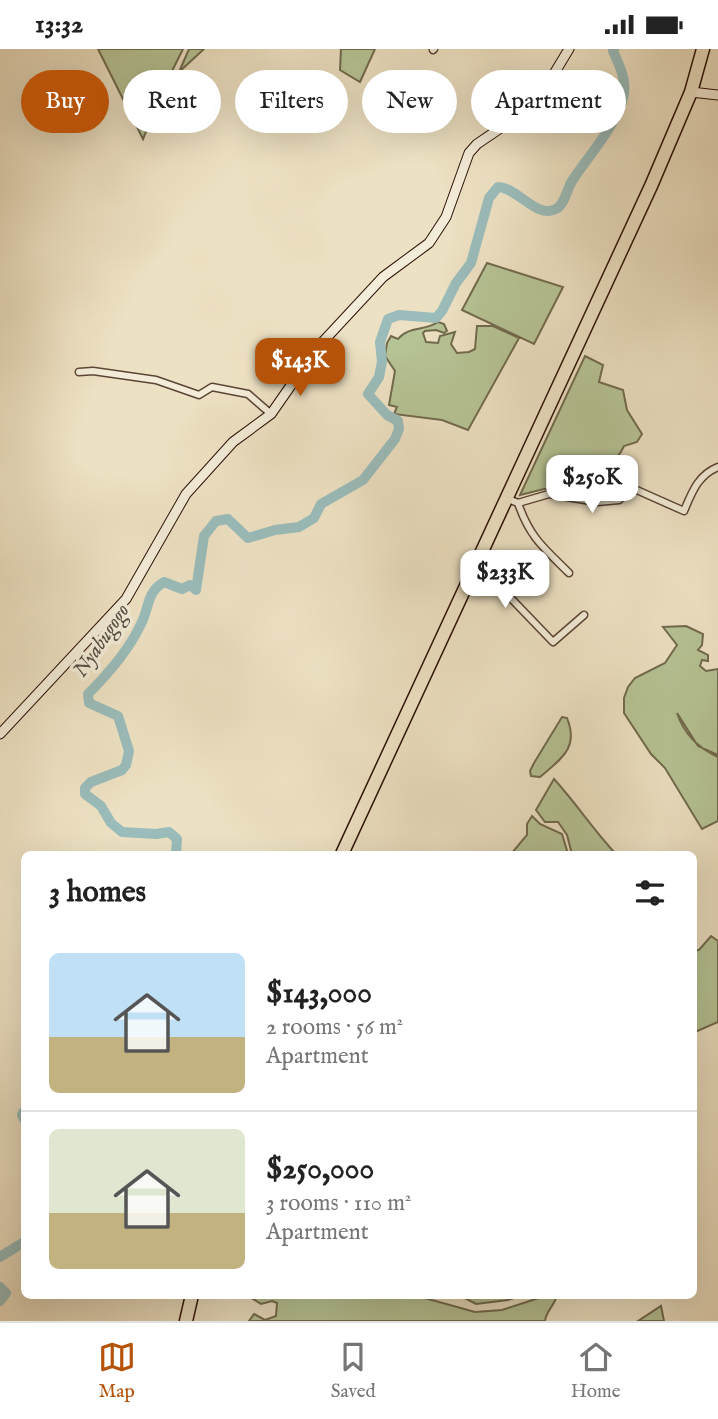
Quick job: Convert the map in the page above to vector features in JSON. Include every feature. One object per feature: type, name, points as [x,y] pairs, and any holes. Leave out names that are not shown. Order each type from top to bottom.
[{"type":"highway","points":[[343,851],[476,562],[513,501],[691,92],[703,49]]},
{"type":"highway","points":[[186,1321],[191,1299]]},
{"type":"main road","points":[[0,734],[127,599],[186,494],[233,442],[271,414],[317,348],[383,277],[417,254],[437,233],[446,217],[468,153],[517,117],[543,92],[569,49]]},
{"type":"main road","points":[[691,92],[718,95]]},
{"type":"street","points":[[79,372],[93,371],[156,380],[199,395],[212,387],[248,394],[271,414]]},
{"type":"street","points":[[569,573],[535,540],[513,501],[549,494],[575,496],[597,502],[620,500],[630,487],[684,512],[700,478],[718,467]]},
{"type":"street","points":[[476,562],[553,642],[584,615]]},
{"type":"green space","points":[[98,49],[183,49],[172,70],[123,70],[123,99]]},
{"type":"green space","points":[[189,49],[204,49],[181,70]]},
{"type":"green space","points":[[341,49],[375,49],[365,70],[362,70],[360,82],[348,75],[348,70],[340,70]]},
{"type":"green space","points":[[487,263],[563,287],[534,344],[462,310]]},
{"type":"green space","points":[[438,322],[444,324],[447,331],[425,331],[423,333],[426,342],[438,343],[440,336],[455,332],[451,344],[457,353],[475,349],[477,326],[493,326],[519,338],[468,430],[442,420],[394,414],[397,407],[389,405],[395,371],[385,356],[391,336],[398,339],[407,332]]},
{"type":"green space","points":[[585,356],[603,365],[599,382],[623,390],[627,410],[642,434],[637,442],[624,446],[608,466],[584,476],[573,489],[544,489],[520,495]]},
{"type":"green space","points":[[686,626],[703,634],[702,645],[698,650],[708,655],[708,661],[702,660],[700,666],[706,671],[718,669],[718,755],[702,748],[718,757],[718,821],[702,829],[665,768],[651,754],[624,713],[624,698],[635,678],[665,663],[677,645],[663,627]],"holes":[[[677,713],[696,742],[688,734]]]},
{"type":"green space","points":[[562,717],[567,718],[570,728],[570,745],[561,758],[540,777],[531,776],[534,763]]},
{"type":"green space","points":[[554,779],[613,851],[571,851],[567,835],[558,822],[545,822],[536,810]]},
{"type":"green space","points":[[532,816],[540,824],[562,834],[567,851],[514,851],[527,835],[527,824]]},
{"type":"green space","points":[[711,936],[718,941],[718,1022],[697,1031],[697,950]]},
{"type":"green space","points":[[253,1299],[428,1299],[475,1312],[502,1310],[536,1299],[555,1299],[545,1321],[249,1321],[254,1314],[265,1320],[276,1316],[277,1303],[272,1301],[261,1304]]},
{"type":"green space","points":[[467,1299],[511,1299],[508,1300],[476,1304]]},
{"type":"green space","points":[[661,1306],[664,1321],[638,1321]]},
{"type":"waterway","name":"Nyabugogo","points":[[176,851],[177,839],[169,832],[122,832],[111,823],[101,806],[85,794],[85,788],[91,782],[122,770],[129,751],[118,716],[89,703],[88,694],[110,670],[136,634],[151,595],[158,586],[164,582],[182,589],[190,585],[196,590],[204,536],[216,521],[228,519],[248,538],[275,530],[299,527],[314,518],[321,504],[363,480],[395,439],[399,429],[398,421],[387,415],[368,394],[379,377],[382,362],[380,342],[388,319],[399,315],[436,318],[442,311],[456,283],[471,263],[489,198],[498,187],[505,188],[541,210],[549,211],[559,207],[572,181],[610,127],[621,104],[624,82],[614,49]]},
{"type":"waterway","name":"Nyabugogo","points":[[0,1257],[21,1244]]},
{"type":"waterway","name":"Nyabugogo","points":[[0,1287],[6,1293],[0,1301]]}]
